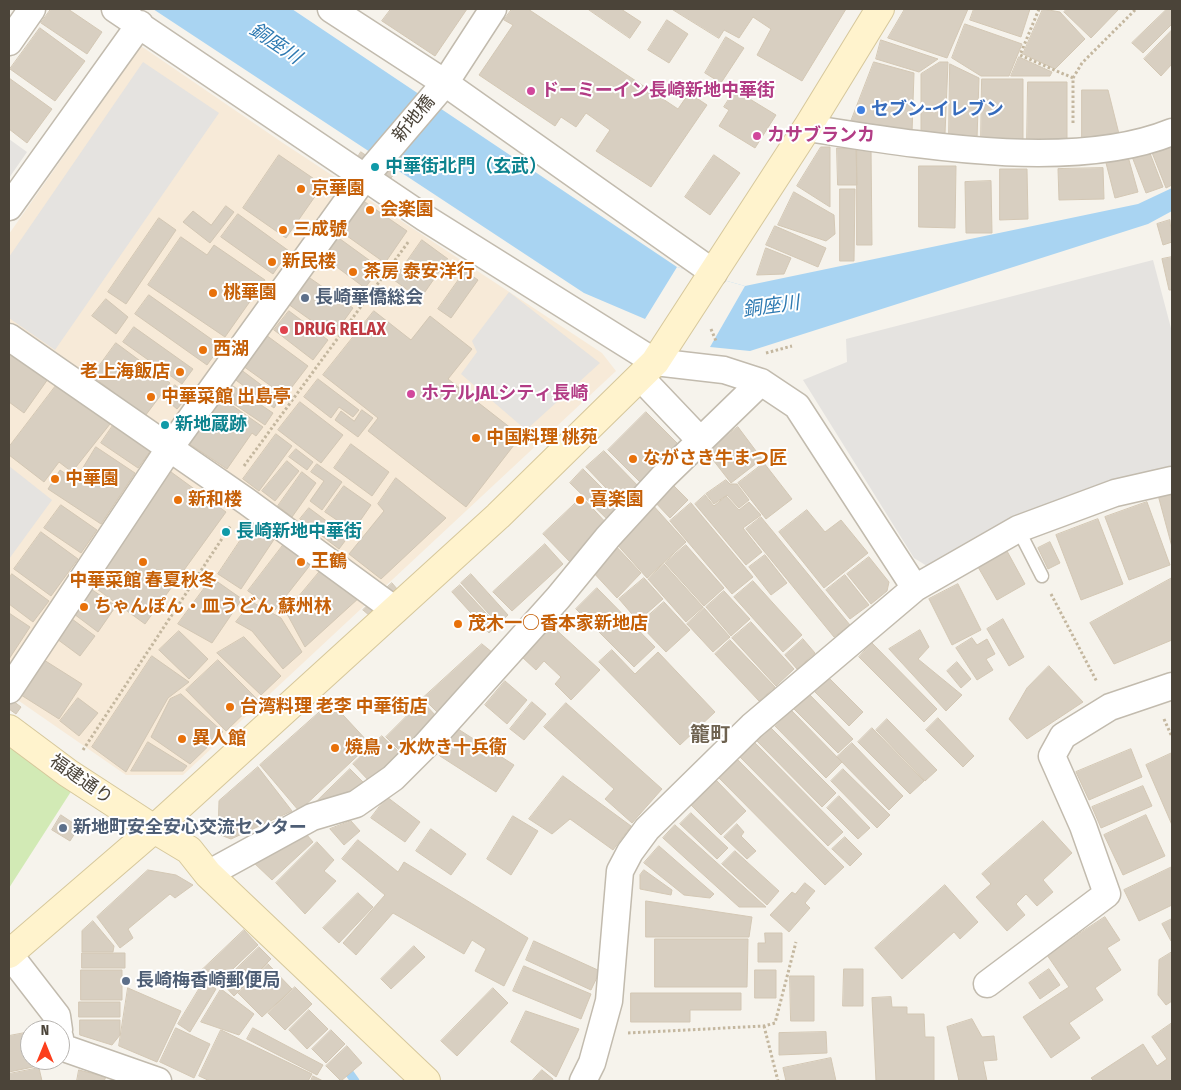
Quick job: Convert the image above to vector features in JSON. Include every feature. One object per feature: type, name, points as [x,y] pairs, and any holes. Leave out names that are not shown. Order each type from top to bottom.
[{"type":"street","points":[[9,42],[32,9]]},
{"type":"street","points":[[115,9],[372,169],[425,218],[648,370],[700,440]]},
{"type":"street","points":[[330,9],[445,83],[714,273]]},
{"type":"street","name":"新地橋","points":[[9,690],[169,449],[372,169],[445,83],[493,9]]},
{"type":"street","points":[[58,1020],[57,1016],[9,954],[154,830],[498,516],[648,370],[714,273],[807,128],[880,9]]},
{"type":"street","points":[[9,207],[140,24]]},
{"type":"street","points":[[807,128],[906,143],[990,151],[1074,152],[1145,143],[1172,132]]},
{"type":"street","points":[[9,337],[237,495],[395,610]]},
{"type":"street","points":[[648,370],[724,370],[761,382],[796,406],[915,588]]},
{"type":"street","points":[[208,874],[312,817],[356,804],[393,778],[426,745],[558,598],[614,530],[700,440],[761,382]]},
{"type":"street","points":[[583,1081],[592,1063],[609,1001],[620,871],[630,852],[647,830],[752,726],[915,588],[1018,529],[1115,493],[1172,480]]},
{"type":"street","points":[[987,984],[1107,894],[1083,826],[1052,756],[1063,736],[1110,707],[1172,686]]},
{"type":"street","name":"福建通り","points":[[9,729],[68,772],[154,830],[189,850],[208,874],[426,1081]]},
{"type":"street","points":[[70,1050],[158,1081]]},
{"type":"lane","points":[[1018,529],[1042,576]]},
{"type":"path","points":[[1039,9],[1020,55],[1073,78]]},
{"type":"path","points":[[1074,152],[1073,78],[1082,64],[1136,9]]},
{"type":"path","points":[[68,772],[237,495],[425,218]]},
{"type":"path","points":[[1042,576],[1110,707]]},
{"type":"path","points":[[600,1034],[764,1026],[775,1022],[796,942]]},
{"type":"path","points":[[764,1026],[778,1081]]},
{"type":"shaded area","name":"長崎新地中華街","points":[[141,46],[283,143],[602,353],[616,371],[183,775],[126,775],[9,694],[9,234]]},
{"type":"shaded area","points":[[143,62],[219,113],[55,350],[9,318],[9,257]]},
{"type":"shaded area","points":[[9,139],[27,152],[9,178]]},
{"type":"shaded area","points":[[1153,260],[1172,332],[1172,466],[1110,480],[1029,512],[927,566],[914,558],[803,380],[847,362],[846,339]]},
{"type":"shaded area","points":[[509,292],[600,363],[526,430],[461,374],[477,352],[472,341]]},
{"type":"shaded area","points":[[9,466],[52,500],[9,559]]},
{"type":"green space","points":[[9,746],[72,790],[9,888]]},
{"type":"water","name":"銅座川","points":[[153,9],[292,9],[677,267],[745,286],[1138,204],[1172,188],[1172,211],[1148,224],[750,351],[710,347],[710,331],[645,319],[584,293]]},
{"type":"pier","points":[[677,267],[745,286],[710,347],[708,346],[708,333],[655,323],[645,319]]},
{"type":"building","points":[[51,9],[68,9],[102,32],[87,54],[41,23]]},
{"type":"building","points":[[391,9],[467,9],[435,56],[382,21]]},
{"type":"building","points":[[512,9],[528,9],[678,109],[689,93],[707,105],[651,187],[596,151],[610,130],[586,113],[576,127],[561,117],[555,126],[479,75],[513,25],[504,20]]},
{"type":"building","points":[[588,9],[621,9],[641,22],[630,38]]},
{"type":"building","points":[[672,9],[846,9],[802,81],[757,55],[771,29],[753,17],[739,38],[724,30],[719,38]]},
{"type":"building","points":[[905,9],[968,9],[947,58],[888,38]]},
{"type":"building","points":[[974,9],[1030,9],[1021,37],[970,20]]},
{"type":"building","points":[[1043,9],[1060,12],[1085,39],[1055,69],[1023,54]]},
{"type":"building","points":[[1067,9],[1119,9],[1091,38],[1064,12]]},
{"type":"building","points":[[1167,9],[1172,9],[1172,24],[1143,53],[1132,43]]},
{"type":"building","points":[[667,20],[688,34],[669,63],[648,50]]},
{"type":"building","points":[[965,24],[1022,44],[1009,76],[981,76],[952,58]]},
{"type":"building","points":[[40,28],[85,61],[55,101],[10,69]]},
{"type":"building","points":[[1172,30],[1172,64],[1161,76],[1144,59]]},
{"type":"building","points":[[726,37],[744,48],[721,83],[705,73]]},
{"type":"building","points":[[881,40],[938,59],[919,72],[876,59]]},
{"type":"building","points":[[1019,57],[1052,72],[1050,76],[1011,76]]},
{"type":"building","points":[[874,62],[914,73],[912,133],[850,124]]},
{"type":"building","points":[[940,62],[948,62],[945,134],[921,134],[921,74]]},
{"type":"building","points":[[950,64],[979,78],[977,139],[949,138]]},
{"type":"building","points":[[9,78],[52,109],[27,143],[9,129]]},
{"type":"building","points":[[982,79],[1023,79],[1023,142],[981,142]]},
{"type":"building","points":[[1028,82],[1067,82],[1067,143],[1027,143]]},
{"type":"building","points":[[735,90],[776,115],[755,148],[719,126],[729,110],[724,107]]},
{"type":"building","points":[[1082,90],[1108,90],[1120,138],[1082,138]]},
{"type":"building","points":[[1172,142],[1172,185],[1166,188],[1151,150]]},
{"type":"building","points":[[821,147],[830,147],[830,207],[797,186]]},
{"type":"building","points":[[857,147],[871,147],[872,245],[857,245]]},
{"type":"building","points":[[837,148],[856,148],[857,185],[838,185]]},
{"type":"building","points":[[1148,148],[1163,187],[1146,193],[1131,154]]},
{"type":"building","name":"中華街北門（玄武）","points":[[361,152],[394,174],[388,182],[356,160]]},
{"type":"building","points":[[1127,153],[1138,192],[1115,198],[1105,159]]},
{"type":"building","points":[[279,155],[323,185],[286,238],[243,208]]},
{"type":"building","points":[[714,155],[740,173],[710,215],[685,197]]},
{"type":"building","points":[[919,166],[956,166],[955,228],[919,227]]},
{"type":"building","points":[[1103,168],[1104,199],[1059,200],[1058,169]]},
{"type":"building","points":[[1000,169],[1027,169],[1028,219],[1000,220]]},
{"type":"building","points":[[991,181],[992,233],[966,233],[965,182]]},
{"type":"building","points":[[840,189],[855,189],[854,261],[840,261]]},
{"type":"building","points":[[794,192],[834,215],[835,234],[826,241],[778,225]]},
{"type":"building","points":[[362,200],[407,231],[385,263],[340,231]]},
{"type":"building","points":[[226,206],[234,212],[210,243],[183,222],[193,211],[211,225]]},
{"type":"building","points":[[238,214],[289,251],[273,274],[221,237]]},
{"type":"building","points":[[159,218],[176,230],[126,304],[108,292]]},
{"type":"building","points":[[1170,220],[1172,242],[1163,245],[1157,224]]},
{"type":"building","points":[[775,226],[826,248],[818,267],[766,245]]},
{"type":"building","points":[[336,236],[380,268],[365,288],[322,256]]},
{"type":"building","points":[[181,237],[207,255],[214,245],[265,280],[225,337],[148,285]]},
{"type":"building","points":[[422,240],[448,259],[420,299],[394,280]]},
{"type":"building","points":[[766,248],[791,258],[784,274],[757,275]]},
{"type":"building","points":[[1172,257],[1172,290],[1169,290],[1162,259]]},
{"type":"building","points":[[465,271],[478,280],[451,318],[438,309]]},
{"type":"building","points":[[307,276],[353,308],[333,336],[288,304]]},
{"type":"building","points":[[149,295],[221,346],[207,365],[135,314]]},
{"type":"building","points":[[106,299],[128,317],[116,334],[92,316]]},
{"type":"building","points":[[289,311],[328,340],[313,360],[274,330]]},
{"type":"building","points":[[374,311],[411,340],[430,316],[472,349],[448,379],[521,436],[466,507],[368,431],[378,418],[323,375]]},
{"type":"building","points":[[134,327],[193,369],[182,384],[123,342]]},
{"type":"building","points":[[266,335],[308,366],[285,396],[243,366]]},
{"type":"building","points":[[116,343],[170,383],[145,416],[92,376]]},
{"type":"building","points":[[9,353],[48,379],[24,413],[9,402]]},
{"type":"building","points":[[240,369],[280,399],[274,408],[233,378]]},
{"type":"building","points":[[318,379],[359,410],[353,417],[339,407],[331,418],[304,397]]},
{"type":"building","points":[[227,382],[273,413],[265,425],[219,394]]},
{"type":"building","points":[[58,383],[110,424],[72,472],[59,462],[44,482],[9,455],[9,447]]},
{"type":"building","points":[[175,385],[188,396],[177,409],[164,398]]},
{"type":"building","points":[[220,397],[263,427],[256,436],[252,433],[227,469],[188,443]]},
{"type":"building","points":[[300,402],[343,435],[321,463],[278,430]]},
{"type":"building","points":[[362,410],[373,418],[358,437],[335,420],[341,411],[354,421]]},
{"type":"building","points":[[646,412],[681,447],[643,485],[608,450]]},
{"type":"building","points":[[114,424],[151,450],[138,468],[101,443]]},
{"type":"building","points":[[738,427],[762,459],[731,483],[706,451]]},
{"type":"building","points":[[276,434],[292,446],[259,491],[243,479]]},
{"type":"building","points":[[351,444],[389,472],[372,496],[334,468]]},
{"type":"building","points":[[96,447],[135,473],[101,524],[48,489],[60,470],[75,480]]},
{"type":"building","points":[[296,449],[313,462],[307,470],[289,457]]},
{"type":"building","points":[[604,451],[642,490],[624,507],[586,467]]},
{"type":"building","points":[[287,461],[299,471],[275,501],[262,491]]},
{"type":"building","points":[[764,463],[792,499],[766,519],[738,483]]},
{"type":"building","points":[[317,464],[342,482],[322,510],[310,501],[324,481],[311,472]]},
{"type":"building","points":[[583,469],[624,510],[611,523],[570,483]]},
{"type":"building","points":[[171,472],[226,512],[145,624],[90,584]]},
{"type":"building","points":[[302,472],[316,483],[292,517],[278,506]]},
{"type":"building","points":[[396,478],[446,518],[381,579],[349,554],[384,511],[378,504]]},
{"type":"building","points":[[726,480],[730,484],[737,484],[749,500],[739,508],[727,495],[714,504],[706,494]]},
{"type":"building","points":[[670,482],[688,500],[670,518],[653,500]]},
{"type":"building","points":[[344,486],[371,505],[353,531],[325,512]]},
{"type":"building","points":[[1172,492],[1172,547],[1158,495]]},
{"type":"building","points":[[705,495],[714,506],[726,496],[739,510],[749,502],[761,515],[743,528],[762,552],[746,565],[695,504]]},
{"type":"building","points":[[582,497],[609,526],[571,563],[543,534]]},
{"type":"building","points":[[1147,502],[1170,565],[1129,580],[1105,517]]},
{"type":"building","points":[[651,503],[686,542],[647,578],[614,541]]},
{"type":"building","points":[[691,503],[753,577],[732,594],[670,521]]},
{"type":"building","points":[[61,505],[97,530],[81,553],[44,528]]},
{"type":"building","points":[[309,508],[348,537],[339,549],[300,519]]},
{"type":"building","points":[[807,510],[825,532],[841,520],[868,553],[824,588],[779,532]]},
{"type":"building","points":[[761,517],[850,625],[834,637],[746,529]]},
{"type":"building","points":[[1098,519],[1123,584],[1081,600],[1056,535]]},
{"type":"building","points":[[252,523],[275,538],[241,589],[218,574]]},
{"type":"building","points":[[41,532],[78,559],[51,596],[14,569]]},
{"type":"building","points":[[1050,542],[1060,563],[1048,569],[1038,548]]},
{"type":"building","points":[[284,544],[311,564],[275,610],[248,591]]},
{"type":"building","points":[[545,544],[563,564],[512,611],[493,592]]},
{"type":"building","points":[[614,544],[641,573],[617,598],[591,570]]},
{"type":"building","points":[[686,545],[724,588],[704,606],[665,563]]},
{"type":"building","points":[[1007,551],[1025,584],[997,600],[978,567]]},
{"type":"building","points":[[765,555],[787,583],[771,595],[749,567]]},
{"type":"building","points":[[869,557],[889,582],[887,591],[871,604],[847,574]]},
{"type":"building","points":[[664,564],[703,607],[686,622],[648,579]]},
{"type":"building","points":[[321,570],[360,597],[305,647],[286,612]]},
{"type":"building","points":[[12,574],[49,601],[33,622],[9,604],[9,579]]},
{"type":"building","points":[[471,574],[508,615],[498,624],[461,583]]},
{"type":"building","points":[[845,575],[869,605],[850,619],[826,590]]},
{"type":"building","points":[[212,578],[242,599],[212,643],[178,624]]},
{"type":"building","points":[[644,578],[663,599],[638,621],[619,599]]},
{"type":"building","points":[[1172,578],[1172,640],[1114,664],[1090,623]]},
{"type":"building","points":[[753,581],[802,635],[783,652],[734,597]]},
{"type":"building","points":[[392,583],[398,590],[370,616],[363,610]]},
{"type":"building","points":[[958,584],[981,630],[952,645],[929,599]]},
{"type":"building","points":[[460,585],[497,625],[489,633],[452,592]]},
{"type":"building","points":[[88,587],[116,606],[98,632],[70,611]]},
{"type":"building","points":[[597,588],[655,647],[634,667],[576,609]]},
{"type":"building","points":[[724,591],[750,619],[731,636],[706,607]]},
{"type":"building","points":[[252,602],[281,618],[302,652],[283,669],[252,631],[236,622]]},
{"type":"building","points":[[664,602],[690,630],[666,652],[639,624]]},
{"type":"building","points":[[704,608],[730,637],[713,652],[687,624]]},
{"type":"building","points":[[9,613],[30,627],[9,659]]},
{"type":"building","points":[[68,616],[95,636],[80,656],[53,636]]},
{"type":"building","points":[[1003,619],[1024,657],[1009,666],[987,629]]},
{"type":"building","points":[[751,622],[794,669],[776,686],[732,638]]},
{"type":"building","points":[[551,625],[600,670],[571,700],[555,684],[561,677],[544,661],[536,670],[522,657]]},
{"type":"building","points":[[920,630],[929,647],[918,659],[962,695],[946,711],[889,649]]},
{"type":"building","points":[[179,631],[208,659],[189,679],[159,650]]},
{"type":"building","points":[[244,637],[281,676],[261,695],[217,653]]},
{"type":"building","points":[[972,638],[977,645],[987,639],[995,654],[986,659],[993,670],[977,680],[956,648]]},
{"type":"building","points":[[803,639],[815,653],[797,669],[785,655]]},
{"type":"building","points":[[730,640],[775,687],[759,701],[715,654]]},
{"type":"building","points":[[872,643],[937,709],[924,722],[859,657]]},
{"type":"building","points":[[482,644],[493,653],[439,714],[423,698]]},
{"type":"building","points":[[612,650],[635,674],[658,652],[715,712],[680,745],[599,662]]},
{"type":"building","points":[[152,656],[189,682],[168,698],[126,772],[92,747]]},
{"type":"building","points":[[44,660],[82,684],[59,719],[21,695]]},
{"type":"building","points":[[218,660],[258,700],[226,731],[186,690]]},
{"type":"building","points":[[957,662],[971,679],[961,688],[947,671]]},
{"type":"building","points":[[1049,666],[1083,702],[1027,739],[1009,719],[1027,688]]},
{"type":"building","points":[[828,677],[863,712],[849,726],[814,691]]},
{"type":"building","points":[[505,681],[527,700],[507,724],[485,705]]},
{"type":"building","points":[[181,694],[223,732],[190,764],[151,737],[170,699]]},
{"type":"building","points":[[809,694],[853,739],[838,753],[794,709]]},
{"type":"building","points":[[9,698],[21,707],[16,714],[9,709]]},
{"type":"building","points":[[78,698],[98,713],[79,736],[60,721]]},
{"type":"building","points":[[422,701],[437,717],[401,752],[386,737]]},
{"type":"building","points":[[331,702],[370,744],[299,811],[260,765]]},
{"type":"building","points":[[532,702],[546,714],[524,740],[510,729]]},
{"type":"building","points":[[566,703],[662,789],[632,823],[605,799],[614,789],[544,727]]},
{"type":"building","points":[[791,710],[842,762],[826,778],[775,726]]},
{"type":"building","points":[[938,718],[974,756],[963,767],[926,730]]},
{"type":"building","points":[[887,719],[937,770],[925,781],[876,730]]},
{"type":"building","points":[[771,728],[836,793],[822,807],[757,741]]},
{"type":"building","points":[[872,728],[924,781],[910,794],[858,742]]},
{"type":"building","points":[[458,729],[514,765],[496,792],[440,756]]},
{"type":"building","points":[[382,736],[400,753],[370,782],[353,764]]},
{"type":"building","points":[[148,742],[187,766],[183,771],[131,771]]},
{"type":"building","points":[[755,743],[843,832],[828,846],[740,757]]},
{"type":"building","points":[[852,743],[903,796],[889,810],[837,757]]},
{"type":"building","points":[[1131,749],[1142,777],[1089,800],[1076,772]]},
{"type":"building","points":[[1172,753],[1172,825],[1146,765]]},
{"type":"building","points":[[737,759],[844,867],[825,885],[718,777]]},
{"type":"building","points":[[258,767],[292,811],[231,839],[218,834],[219,801]]},
{"type":"building","points":[[350,769],[365,784],[346,796],[315,803]]},
{"type":"building","points":[[843,769],[890,815],[877,828],[831,781]]},
{"type":"building","points":[[563,776],[631,826],[613,850],[570,819],[552,834],[529,819]]},
{"type":"building","points":[[716,780],[746,811],[721,835],[691,805]]},
{"type":"building","points":[[1143,786],[1152,806],[1101,828],[1092,807]]},
{"type":"building","points":[[839,796],[870,828],[858,839],[827,808]]},
{"type":"building","points":[[387,797],[420,822],[405,842],[371,818]]},
{"type":"building","points":[[691,813],[728,848],[717,859],[680,824]]},
{"type":"building","points":[[61,815],[79,827],[70,841],[52,830]]},
{"type":"building","points":[[1146,815],[1165,856],[1123,875],[1104,835]]},
{"type":"building","points":[[513,816],[538,831],[511,875],[487,859]]},
{"type":"building","points":[[351,821],[360,831],[344,845],[330,829]]},
{"type":"building","points":[[1043,821],[1072,853],[1043,880],[1053,892],[1037,906],[1026,894],[1016,904],[1025,915],[1007,931],[976,897],[991,884],[982,874]]},
{"type":"building","points":[[737,824],[744,832],[741,836],[756,851],[747,859],[724,837]]},
{"type":"building","points":[[675,825],[766,907],[739,907],[663,838]]},
{"type":"building","points":[[431,829],[466,854],[451,875],[416,851]]},
{"type":"building","points":[[307,835],[313,842],[272,880],[252,861]]},
{"type":"building","points":[[845,837],[862,854],[850,866],[832,849]]},
{"type":"building","points":[[358,840],[398,872],[404,862],[528,938],[504,986],[475,971],[486,949],[472,940],[464,954],[393,913],[356,955],[343,943],[385,895],[342,859]]},
{"type":"building","points":[[317,842],[334,860],[324,871],[336,881],[305,914],[276,883]]},
{"type":"building","points":[[659,846],[714,894],[710,898],[684,895],[644,863]]},
{"type":"building","points":[[735,851],[779,891],[767,905],[722,864]]},
{"type":"building","points":[[1172,867],[1172,905],[1139,921],[1124,890]]},
{"type":"building","points":[[148,870],[176,875],[193,885],[175,898],[170,894],[128,929],[133,938],[120,948],[97,917]]},
{"type":"building","points":[[644,870],[672,890],[671,895],[640,889],[640,875]]},
{"type":"building","points":[[805,883],[815,891],[805,903],[810,908],[789,932],[770,915],[792,892],[795,894]]},
{"type":"building","points":[[945,885],[978,922],[960,939],[954,932],[902,979],[875,948]]},
{"type":"building","points":[[358,893],[373,907],[339,943],[323,928]]},
{"type":"building","points":[[646,901],[752,917],[749,937],[646,937]]},
{"type":"building","points":[[1105,917],[1120,940],[1107,948],[1121,970],[1095,988],[1103,1000],[1069,1023],[1080,1038],[1051,1058],[1023,1017],[1069,987],[1047,955]]},
{"type":"building","points":[[1172,919],[1172,940],[1171,941],[1162,924]]},
{"type":"building","points":[[93,921],[114,946],[113,952],[82,952],[82,931]]},
{"type":"building","points":[[244,930],[258,945],[215,986],[201,971]]},
{"type":"building","points":[[765,933],[782,933],[782,962],[758,962],[758,943],[765,943]]},
{"type":"building","points":[[655,939],[748,939],[747,987],[655,987]]},
{"type":"building","points":[[534,941],[600,971],[591,990],[526,960]]},
{"type":"building","points":[[414,946],[425,957],[391,989],[381,979]]},
{"type":"building","points":[[259,947],[271,959],[234,996],[222,983]]},
{"type":"building","points":[[1172,952],[1172,1001],[1166,1005],[1158,995],[1159,960]]},
{"type":"building","points":[[82,953],[125,953],[125,968],[82,968]]},
{"type":"building","points":[[268,964],[292,989],[262,1017],[238,993]]},
{"type":"building","points":[[524,966],[591,994],[581,1019],[513,991]]},
{"type":"building","points":[[844,969],[863,969],[863,1006],[843,1006]]},
{"type":"building","points":[[1049,969],[1060,985],[1040,999],[1029,983]]},
{"type":"building","points":[[81,970],[122,970],[122,1000],[81,1000]]},
{"type":"building","points":[[755,970],[776,970],[776,998],[755,998]]},
{"type":"building","points":[[790,976],[814,976],[814,1021],[791,1021]]},
{"type":"building","points":[[204,981],[216,989],[190,1032],[178,1024]]},
{"type":"building","points":[[295,987],[312,1004],[285,1030],[268,1013]]},
{"type":"building","points":[[128,988],[181,1011],[157,1062],[119,1046]]},
{"type":"building","points":[[493,988],[508,1003],[457,1056],[441,1041]]},
{"type":"building","points":[[221,989],[254,1014],[239,1035],[201,1022]]},
{"type":"building","points":[[631,993],[741,993],[741,1010],[690,1010],[690,1022],[631,1022]]},
{"type":"building","points":[[891,997],[892,1007],[907,1007],[907,1014],[924,1014],[925,1037],[934,1037],[934,1081],[876,1081],[872,998]]},
{"type":"building","points":[[79,1002],[120,1002],[120,1017],[79,1017]]},
{"type":"building","points":[[309,1010],[328,1029],[307,1049],[289,1030]]},
{"type":"building","points":[[526,1011],[579,1029],[556,1077],[511,1042]]},
{"type":"building","points":[[972,1019],[982,1037],[994,1036],[997,1060],[983,1061],[987,1081],[959,1081],[947,1027]]},
{"type":"building","points":[[80,1020],[120,1020],[120,1035],[112,1045],[80,1035]]},
{"type":"building","points":[[1172,1023],[1172,1081],[1094,1081],[1091,1078],[1143,1044],[1157,1066],[1167,1059],[1152,1037]]},
{"type":"building","points":[[176,1028],[210,1044],[194,1078],[160,1062]]},
{"type":"building","points":[[253,1028],[323,1065],[317,1075],[247,1039]]},
{"type":"building","points":[[221,1030],[312,1074],[308,1081],[210,1081],[199,1076]]},
{"type":"building","points":[[331,1030],[345,1044],[326,1063],[312,1049]]},
{"type":"building","points":[[826,1032],[827,1053],[779,1055],[779,1033]]},
{"type":"building","points":[[20,1034],[20,1070],[9,1072],[9,1036]]},
{"type":"building","points":[[347,1046],[362,1063],[341,1081],[326,1066]]},
{"type":"building","points":[[831,1058],[836,1081],[786,1081],[783,1068]]},
{"type":"building","points":[[39,1070],[42,1081],[9,1081],[9,1074]]},
{"type":"building","points":[[79,1070],[106,1077],[104,1081],[77,1081]]},
{"type":"building","points":[[542,1070],[553,1079],[552,1081],[532,1081]]},
{"type":"building","points":[[313,1076],[323,1081],[311,1081]]},
{"type":"waterway","points":[[350,1074],[355,1081]]},
{"type":"place","name":"ドーミーイン長崎新地中華街","points":[[531,91]]},
{"type":"place","name":"セブン-イレブン","points":[[861,110]]},
{"type":"place","name":"カサブランカ","points":[[757,136]]},
{"type":"place","name":"中華街北門（玄武）","points":[[375,167]]},
{"type":"place","name":"京華園","points":[[301,189]]},
{"type":"place","name":"会楽園","points":[[370,210]]},
{"type":"place","name":"三成號","points":[[283,230]]},
{"type":"place","name":"新民楼","points":[[272,262]]},
{"type":"place","name":"茶房 泰安洋行","points":[[353,272]]},
{"type":"place","name":"桃華園","points":[[213,293]]},
{"type":"place","name":"長崎華僑総会","points":[[305,298]]},
{"type":"place","name":"DRUG RELAX","points":[[284,330]]},
{"type":"place","name":"西湖","points":[[203,350]]},
{"type":"place","name":"老上海飯店","points":[[180,372]]},
{"type":"place","name":"ホテルJALシティ長崎","points":[[411,394]]},
{"type":"place","name":"中華菜館 出島亭","points":[[151,397]]},
{"type":"place","name":"新地蔵跡","points":[[165,425]]},
{"type":"place","name":"中国料理 桃苑","points":[[476,438]]},
{"type":"place","name":"ながさき牛まつ匠","points":[[633,459]]},
{"type":"place","name":"中華園","points":[[55,479]]},
{"type":"place","name":"新和楼","points":[[178,500]]},
{"type":"place","name":"喜楽園","points":[[580,500]]},
{"type":"place","name":"長崎新地中華街","points":[[226,532]]},
{"type":"place","name":"中華菜館 春夏秋冬","points":[[143,562]]},
{"type":"place","name":"王鶴","points":[[301,562]]},
{"type":"place","name":"ちゃんぽん・皿うどん 蘇州林","points":[[84,607]]},
{"type":"place","name":"茂木一○香本家新地店","points":[[458,624]]},
{"type":"place","name":"台湾料理 老李 中華街店","points":[[230,707]]},
{"type":"place","name":"異人館","points":[[182,739]]},
{"type":"place","name":"焼鳥・水炊き十兵衛","points":[[335,748]]},
{"type":"place","name":"新地町安全安心交流センター","points":[[63,828]]},
{"type":"place","name":"長崎梅香崎郵便局","points":[[126,981]]},
{"type":"district","name":"籠町","points":[[710,735]]}]
